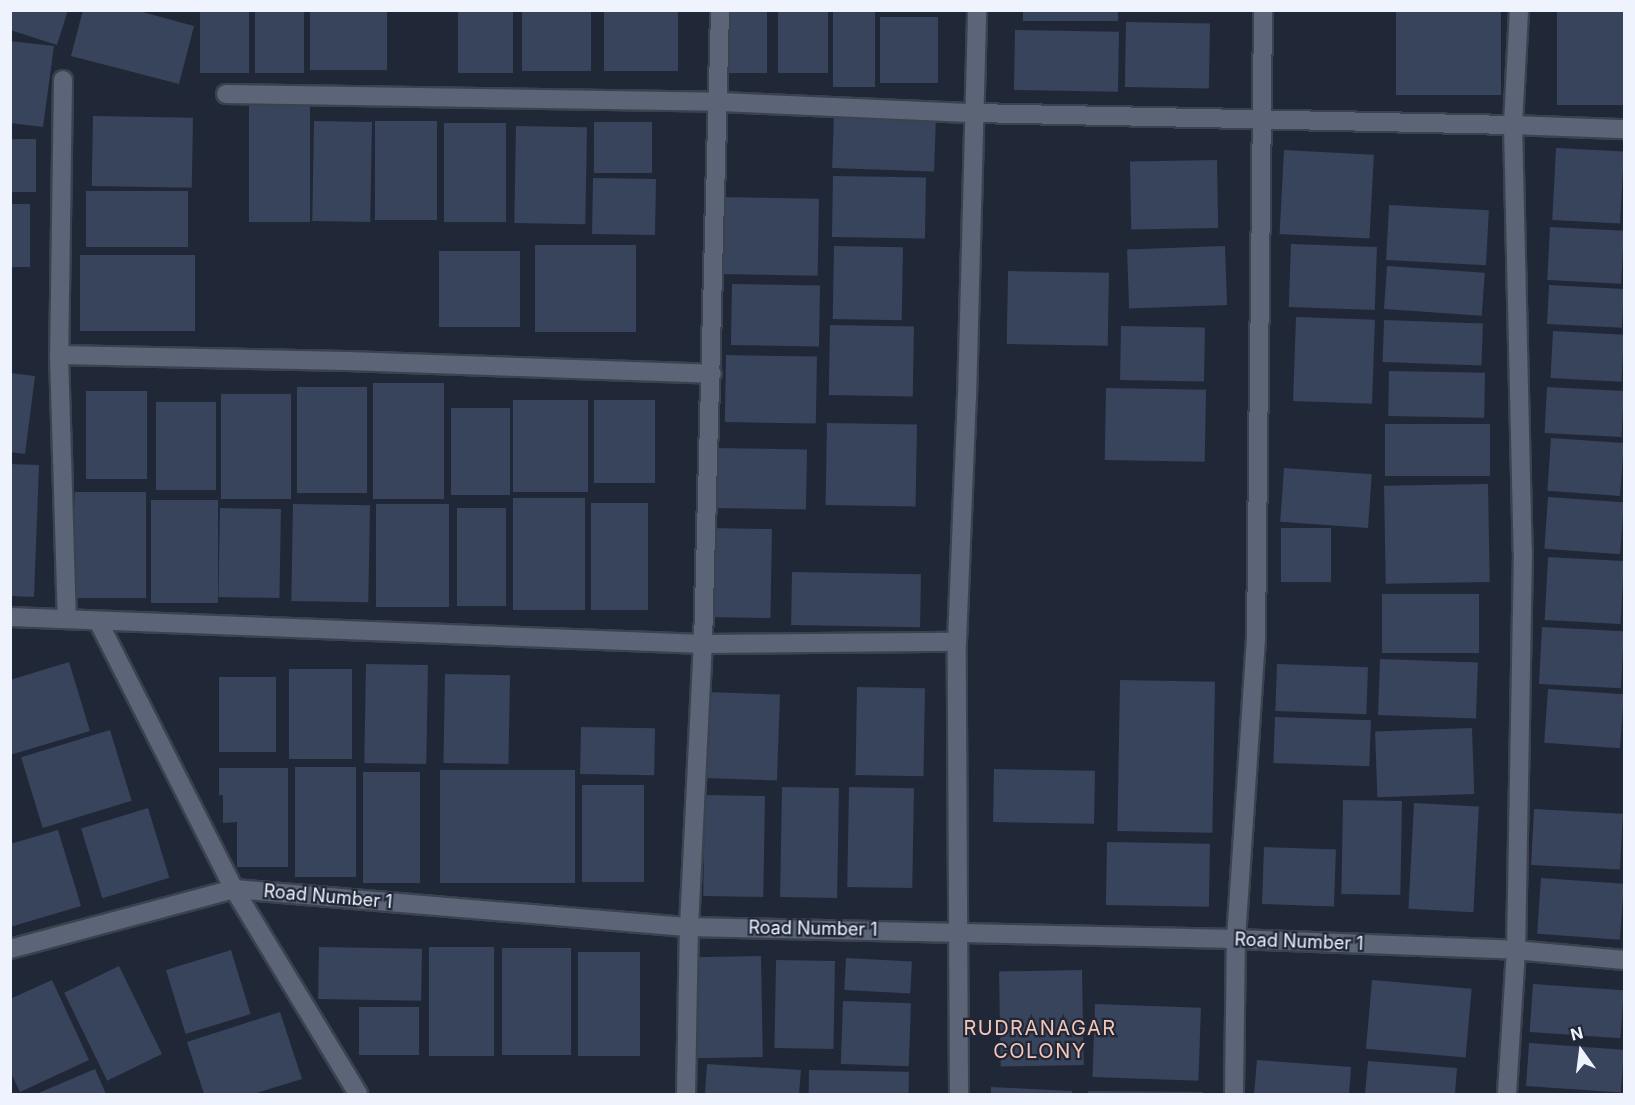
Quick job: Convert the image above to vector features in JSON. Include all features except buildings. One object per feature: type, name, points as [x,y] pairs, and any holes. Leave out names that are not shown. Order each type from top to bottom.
[{"type":"street","points":[[687,1095],[689,927],[703,644],[720,10]]},
{"type":"street","points":[[959,1095],[957,642],[968,398],[977,10]]},
{"type":"street","points":[[1233,1095],[1236,939],[1256,638],[1263,10]]},
{"type":"street","points":[[1507,1095],[1516,950],[1523,551],[1513,125],[1519,10]]},
{"type":"street","points":[[63,80],[59,356],[67,619]]},
{"type":"street","points":[[226,94],[718,102],[974,113],[1262,118],[1624,129]]},
{"type":"street","points":[[59,356],[359,361],[712,374]]},
{"type":"street","points":[[10,617],[703,644],[957,642]]},
{"type":"street","points":[[98,621],[234,889],[358,1095]]},
{"type":"street","name":"Road Number 1","points":[[10,949],[234,889],[689,927],[1236,939],[1516,950],[1624,960]]},
{"type":"district","name":"RUDRANAGAR COLONY","points":[[1040,1040]]}]
